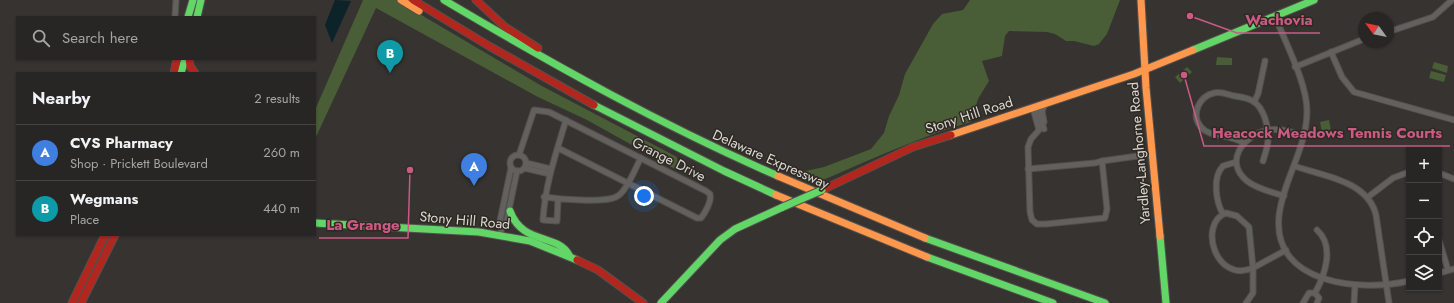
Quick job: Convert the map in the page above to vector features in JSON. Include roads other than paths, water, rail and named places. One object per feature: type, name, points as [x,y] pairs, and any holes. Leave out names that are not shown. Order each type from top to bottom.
[{"type":"main road","points":[[188,16],[193,0]]},
{"type":"main road","points":[[197,16],[201,0]]},
{"type":"main road","points":[[401,0],[435,20],[480,41]]},
{"type":"main road","name":"Delaware Expressway","points":[[413,0],[480,41],[624,121],[759,187],[897,246],[1053,303]]},
{"type":"main road","name":"Delaware Expressway","points":[[444,0],[514,42],[611,96],[760,170],[922,238],[1105,303]]},
{"type":"main road","points":[[476,0],[505,28],[561,63],[760,170]]},
{"type":"main road","name":"Yardley-Langhorne Road","points":[[1141,0],[1145,70],[1166,303]]},
{"type":"main road","name":"Stony Hill Road","points":[[661,303],[720,240],[740,226],[822,190],[913,147],[1145,70],[1314,0]]},
{"type":"main road","points":[[174,72],[177,60]]},
{"type":"main road","points":[[181,72],[185,60]]},
{"type":"main road","points":[[189,60],[190,66],[194,72]]},
{"type":"main road","points":[[510,211],[516,225],[528,234],[565,248],[569,255]]},
{"type":"main road","name":"Stony Hill Road","points":[[316,223],[479,232],[501,231],[569,255],[609,277],[643,303]]},
{"type":"main road","points":[[72,303],[105,236]]},
{"type":"main road","points":[[81,303],[114,236]]},
{"type":"street","points":[[175,16],[176,0]]},
{"type":"street","points":[[1394,30],[1433,17],[1452,0]]},
{"type":"street","points":[[1275,16],[1303,86],[1307,104],[1304,136],[1284,196],[1278,222],[1280,234],[1286,250],[1299,266],[1322,279],[1355,285],[1386,285],[1406,281]]},
{"type":"street","points":[[1295,67],[1358,41]]},
{"type":"street","points":[[1331,52],[1342,77],[1354,92],[1454,120]]},
{"type":"street","points":[[1254,102],[1258,94],[1265,61]]},
{"type":"street","points":[[1243,143],[1235,138],[1203,129],[1197,119],[1198,106],[1206,97],[1218,92],[1254,102],[1263,112],[1268,140],[1263,161]]},
{"type":"street","points":[[1045,104],[1042,111],[1044,122],[1042,129],[1029,142],[1028,169],[1032,220],[1037,224],[1046,224],[1105,218],[1107,209],[1102,161]]},
{"type":"street","points":[[1035,107],[1042,129]]},
{"type":"street","name":"Grange Drive","points":[[519,155],[534,110],[549,112],[710,194],[711,199],[704,215],[701,218],[697,218],[558,148]]},
{"type":"street","points":[[558,199],[557,220],[543,220],[544,198],[566,120]]},
{"type":"street","points":[[1284,196],[1248,182],[1239,171],[1236,162],[1238,153],[1243,143],[1253,135],[1267,130],[1281,130],[1304,136]]},
{"type":"street","points":[[1028,169],[1095,163],[1152,154]]},
{"type":"street","points":[[501,231],[500,221],[511,168],[510,163],[512,158],[519,155],[524,158],[525,165]]},
{"type":"street","points":[[544,198],[605,200],[617,197],[628,183],[641,158]]},
{"type":"street","points":[[1223,214],[1219,208],[1217,176],[1220,169],[1236,162]]},
{"type":"street","points":[[525,165],[551,172]]},
{"type":"street","points":[[501,231],[506,224],[510,211],[517,171],[525,165]]},
{"type":"street","points":[[1294,166],[1352,186],[1368,197],[1372,203],[1376,216],[1389,303]]},
{"type":"street","points":[[511,168],[517,171]]},
{"type":"street","points":[[1368,197],[1393,178],[1406,173]]},
{"type":"street","points":[[1442,174],[1454,179]]},
{"type":"street","points":[[1246,303],[1253,292],[1253,268],[1249,227],[1237,216],[1228,213],[1223,214],[1215,220],[1212,227],[1214,247],[1218,258],[1225,266],[1234,270],[1243,271],[1253,268],[1286,250]]},
{"type":"street","points":[[1315,293],[1322,279],[1327,247],[1324,238],[1317,230]]},
{"type":"street","points":[[1442,247],[1451,269]]},
{"type":"street","points":[[1354,303],[1355,285]]},
{"type":"street","points":[[1303,303],[1309,293],[1315,293],[1320,298],[1317,303]]},
{"type":"water","points":[[335,0],[351,1],[332,43],[325,25]]},
{"type":"place","name":"Wachovia","points":[[1190,16]]},
{"type":"place","name":"Wegmans","points":[[390,73]]},
{"type":"place","name":"Heacock Meadows Tennis Courts","points":[[1184,75]]},
{"type":"place","name":"La Grange","points":[[410,170]]},
{"type":"place","name":"CVS Pharmacy","points":[[474,186]]}]
